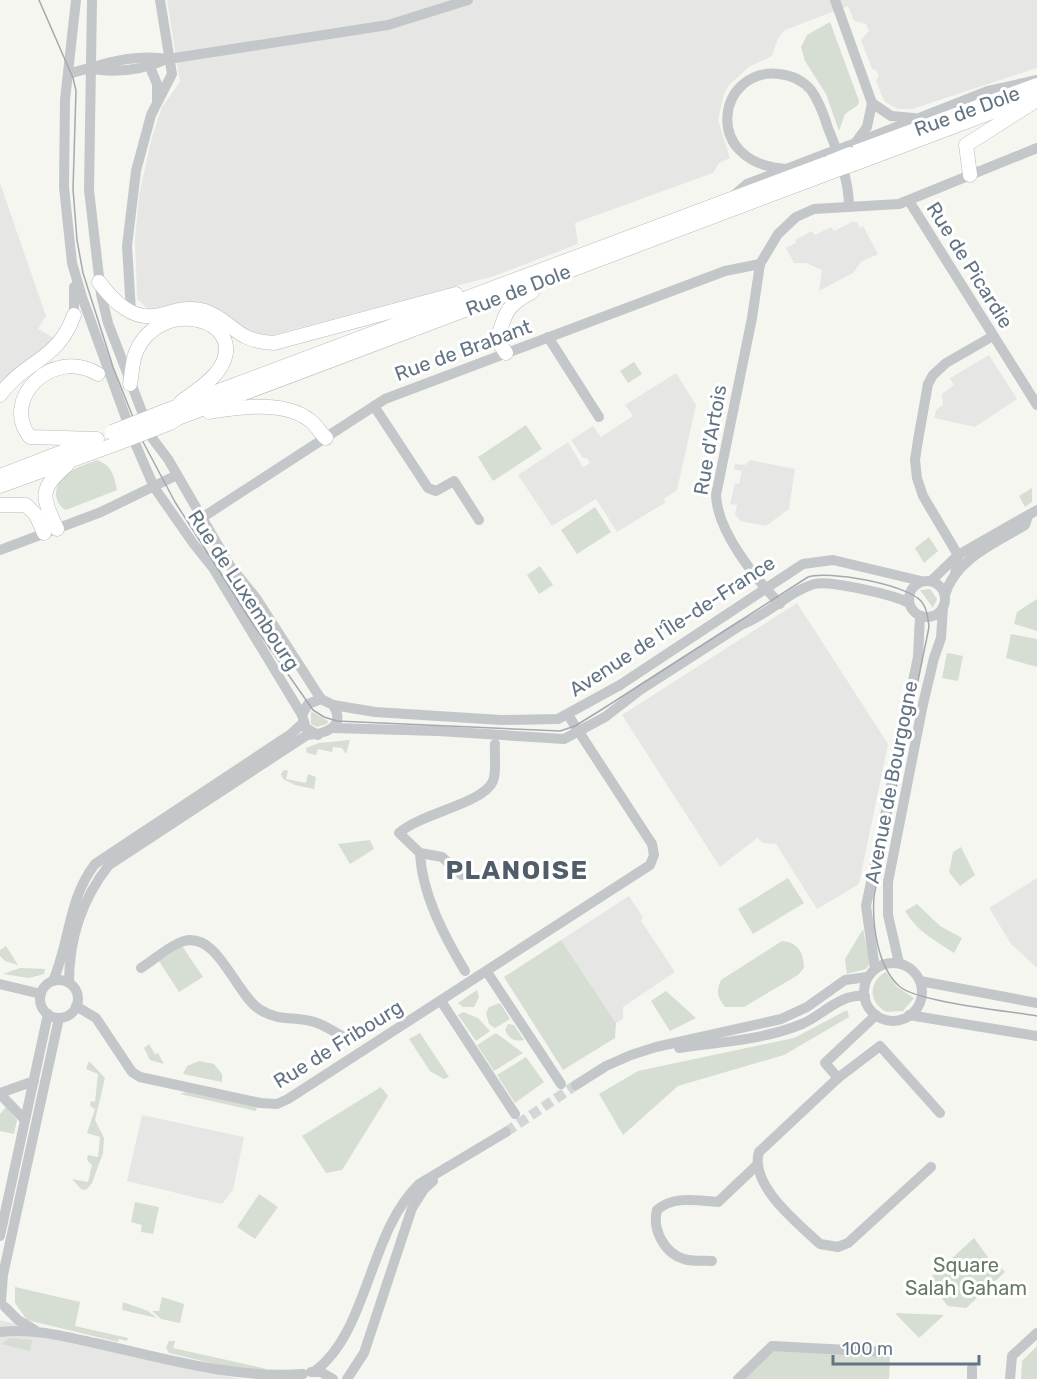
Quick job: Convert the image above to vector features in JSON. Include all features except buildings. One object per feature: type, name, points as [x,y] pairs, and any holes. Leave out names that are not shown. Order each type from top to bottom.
[{"type":"main road","name":"Rue de Dole","points":[[171,416],[587,264],[852,152],[1037,85]]},
{"type":"main road","points":[[970,175],[966,145],[1037,97]]},
{"type":"main road","name":"Rue de Dole","points":[[852,152],[1037,97]]},
{"type":"main road","name":"Rue de Dole","points":[[0,486],[75,458],[114,438],[525,276],[831,162]]},
{"type":"main road","points":[[506,353],[497,340],[506,310],[520,298],[587,264]]},
{"type":"main road","points":[[99,282],[112,299],[131,311],[151,316],[183,309],[201,310],[218,318],[242,336],[261,342],[274,343],[525,276]]},
{"type":"main road","points":[[0,395],[20,374],[53,351],[67,333],[74,315]]},
{"type":"main road","points":[[130,384],[136,353],[148,335],[175,320],[197,318],[207,322],[221,336],[224,345],[223,361],[213,377],[171,416]]},
{"type":"main road","points":[[97,439],[30,437],[16,424],[12,406],[18,389],[39,371],[73,364],[98,374]]},
{"type":"main road","points":[[171,416],[234,408],[270,407],[304,417],[316,425],[326,438]]},
{"type":"main road","name":"Rue de Dole","points":[[0,476],[97,439],[114,438]]},
{"type":"main road","points":[[50,531],[45,490],[52,478],[75,458]]},
{"type":"main road","points":[[0,505],[26,505],[50,531]]},
{"type":"street","points":[[74,315],[72,263],[64,187],[68,74],[76,0]]},
{"type":"street","name":"Rue de Luxembourg","points":[[92,0],[89,190],[99,282],[105,314],[152,438],[203,517],[234,574],[256,598],[321,699]]},
{"type":"street","points":[[131,311],[131,283],[128,276],[129,214],[136,171],[157,102],[170,81],[172,66],[168,59],[160,0]]},
{"type":"street","points":[[835,0],[872,103],[867,127],[852,152]]},
{"type":"street","points":[[91,69],[111,72],[150,67],[168,59],[388,26],[461,1]]},
{"type":"street","points":[[68,74],[91,69],[110,61],[146,55],[168,59]]},
{"type":"street","points":[[150,67],[157,84],[157,102]]},
{"type":"street","points":[[786,169],[770,168],[748,159],[729,134],[728,110],[732,98],[749,81],[772,73],[785,75],[804,83],[819,104],[846,178],[849,207]]},
{"type":"street","name":"Rue de Dole","points":[[728,200],[747,184],[786,169],[831,162],[906,125],[914,118],[988,91],[1037,80]]},
{"type":"street","points":[[872,103],[891,116],[914,118]]},
{"type":"street","points":[[909,201],[1037,148]]},
{"type":"street","name":"Rue de Picardie","points":[[760,264],[772,241],[796,217],[823,207],[883,207],[909,201],[1037,405]]},
{"type":"street","name":"Rue de Luxembourg","points":[[72,263],[87,312],[154,487],[213,568],[302,719]]},
{"type":"street","name":"Rue de Brabant","points":[[203,517],[374,406],[397,394],[725,271],[760,264]]},
{"type":"street","name":"Rue d'Artois","points":[[760,264],[752,318],[716,495],[721,520],[765,588],[780,604]]},
{"type":"street","points":[[993,336],[946,363],[933,375],[928,384],[918,440],[917,478],[923,496],[958,555],[955,575],[945,595],[943,607],[933,616],[920,616],[909,603],[912,589],[926,581],[958,555],[1019,518],[1032,513]]},
{"type":"street","points":[[548,338],[599,417]]},
{"type":"street","points":[[98,374],[114,384]]},
{"type":"street","points":[[374,406],[428,488],[436,491],[454,481],[479,520]]},
{"type":"street","points":[[0,550],[154,487],[177,475]]},
{"type":"street","points":[[955,575],[986,548],[1024,525],[1032,513]]},
{"type":"street","name":"Avenue de l’Île-de-France","points":[[333,705],[375,712],[501,720],[540,720],[568,715],[620,685],[803,564],[826,560],[926,581]]},
{"type":"street","points":[[926,581],[942,588],[945,595]]},
{"type":"street","name":"Avenue de l’Île-de-France","points":[[333,729],[438,731],[556,741],[580,733],[734,630],[816,583],[830,584],[909,603]]},
{"type":"street","name":"Avenue de Bourgogne","points":[[899,963],[888,915],[888,882],[923,704],[941,638],[943,607]]},
{"type":"street","name":"Avenue de Bourgogne","points":[[872,973],[866,906],[918,657],[920,616]]},
{"type":"street","points":[[321,699],[333,705],[338,716],[333,729],[318,735],[307,735],[109,865],[93,886],[79,919],[71,953],[69,983],[77,994],[76,1006],[69,1014],[59,1018],[48,1014],[41,1005],[41,994],[53,981],[59,968],[76,897],[95,864],[291,734],[302,719],[308,704],[321,699]]},
{"type":"street","points":[[568,715],[580,733]]},
{"type":"street","points":[[302,719],[312,733],[318,735]]},
{"type":"street","name":"Rue de Fribourg","points":[[76,1006],[96,1018],[132,1072],[140,1077],[268,1104],[288,1099],[626,881],[652,860],[652,844],[580,733]]},
{"type":"street","points":[[462,875],[455,866],[442,857],[420,853],[399,833],[417,820],[465,802],[488,788],[494,779],[495,744]]},
{"type":"street","points":[[420,853],[422,878],[447,940],[465,971]]},
{"type":"street","points":[[141,968],[185,941],[204,943],[213,948],[239,989],[258,1008],[278,1019],[315,1022],[350,1040]]},
{"type":"street","points":[[576,1085],[606,1066],[631,1055],[656,1047],[781,1019],[807,1007],[845,980],[872,973],[885,964],[899,963],[915,973],[920,981],[922,997],[909,1015]]},
{"type":"street","points":[[487,972],[561,1084]]},
{"type":"street","points":[[872,973],[865,996],[876,1015],[893,1020],[909,1015],[1037,1036]]},
{"type":"street","points":[[53,981],[69,983]]},
{"type":"street","points":[[920,981],[1037,1003]]},
{"type":"street","points":[[0,984],[41,994]]},
{"type":"street","points":[[631,1055],[778,1032],[806,1022],[833,1004],[865,996]]},
{"type":"street","points":[[438,1002],[515,1114]]},
{"type":"street","points":[[0,1236],[48,1014]]},
{"type":"street","points":[[838,1078],[825,1063],[876,1015]]},
{"type":"street","points":[[0,1332],[6,1321],[2,1303],[3,1275],[59,1018]]},
{"type":"street","points":[[850,1040],[864,1056]]},
{"type":"street","points":[[931,1167],[848,1243],[829,1247],[820,1244],[762,1184],[757,1165],[759,1152],[838,1078],[880,1046],[940,1113]]},
{"type":"street","points":[[25,1120],[0,1094],[34,1081]]},
{"type":"street","points":[[0,1332],[35,1330],[183,1364],[259,1376],[299,1376],[315,1371],[323,1365],[346,1330],[380,1247],[410,1193],[418,1184],[444,1171],[506,1132]]},
{"type":"street","points":[[712,1261],[685,1259],[677,1256],[658,1236],[655,1227],[657,1210],[666,1202],[674,1200],[718,1202],[757,1165]]},
{"type":"street","points":[[347,1379],[364,1353],[412,1208],[424,1189],[444,1171]]},
{"type":"street","points":[[2,1303],[18,1320],[35,1330]]},
{"type":"street","points":[[1010,1379],[1012,1356],[1037,1333]]},
{"type":"street","points":[[738,1379],[772,1346],[886,1352]]},
{"type":"street","points":[[183,1364],[223,1379]]},
{"type":"street","points":[[315,1371],[333,1379]]},
{"type":"shaded area","points":[[167,0],[1037,0],[1037,68],[912,109],[898,109],[885,102],[881,94],[876,80],[879,76],[876,70],[872,69],[861,40],[869,31],[866,24],[854,21],[848,6],[785,30],[778,38],[772,56],[749,67],[729,85],[724,94],[718,120],[730,158],[719,163],[713,173],[575,223],[578,244],[494,276],[269,336],[245,333],[200,302],[178,303],[149,310],[137,299],[135,240],[139,195],[152,137],[162,107],[180,82]]},
{"type":"shaded area","points":[[0,183],[46,316],[38,329],[54,338],[0,388]]},
{"type":"shaded area","points":[[852,222],[857,222],[860,228],[863,226],[878,254],[861,262],[853,273],[819,291],[822,270],[806,263],[794,263],[786,248],[812,231],[815,235],[831,227],[834,231]]},
{"type":"shaded area","points":[[989,355],[1017,399],[975,427],[934,418],[936,410],[943,405],[942,394],[954,385],[950,378]]},
{"type":"shaded area","points":[[676,373],[696,405],[677,490],[664,499],[666,502],[617,532],[596,499],[552,526],[518,475],[568,442],[583,467],[590,463],[587,458],[583,458],[571,440],[593,426],[601,437],[633,416],[625,405]]},
{"type":"shaded area","points":[[750,460],[795,469],[789,509],[766,526],[740,521],[735,514],[737,505],[730,504],[735,483],[739,484],[742,471],[734,469],[735,464],[745,465]]},
{"type":"shaded area","points":[[797,603],[888,744],[859,884],[817,909],[776,844],[763,843],[757,838],[720,867],[622,715]]},
{"type":"shaded area","points":[[1037,878],[1037,968],[1011,944],[989,908]]},
{"type":"shaded area","points":[[629,896],[643,917],[641,921],[675,972],[623,1007],[623,1019],[616,1023],[561,940]]},
{"type":"shaded area","points":[[142,1115],[244,1137],[233,1190],[222,1204],[127,1181]]},
{"type":"shaded area","points":[[0,1320],[209,1372],[239,1379],[0,1379]]},
{"type":"green space","points":[[830,22],[859,101],[858,105],[845,114],[839,131],[826,94],[805,61],[801,47],[807,35]]},
{"type":"green space","points":[[634,362],[642,374],[628,383],[620,371]]},
{"type":"green space","points":[[526,425],[542,449],[493,481],[478,457]]},
{"type":"green space","points":[[97,460],[112,472],[117,490],[64,509],[59,504],[56,495],[60,481],[77,468]]},
{"type":"green space","points":[[1032,488],[1032,502],[1025,507],[1019,496]]},
{"type":"green space","points":[[595,507],[611,532],[577,554],[561,530]]},
{"type":"green space","points":[[929,537],[938,551],[924,563],[915,548]]},
{"type":"green space","points":[[540,566],[553,585],[539,594],[527,575]]},
{"type":"green space","points":[[930,589],[937,599],[933,608],[920,590]]},
{"type":"green space","points":[[1037,599],[1037,631],[1014,624],[1017,612]]},
{"type":"green space","points":[[1011,634],[1037,639],[1037,667],[1006,658]]},
{"type":"green space","points":[[947,653],[963,656],[958,681],[942,678]]},
{"type":"green space","points":[[311,711],[328,721],[327,724],[317,727],[311,724]]},
{"type":"green space","points":[[350,740],[346,754],[342,748],[333,747],[332,752],[318,749],[316,755],[307,753],[306,748],[319,743]]},
{"type":"green space","points":[[284,770],[288,771],[286,779],[306,783],[308,774],[316,777],[314,789],[295,785],[283,779],[281,774]]},
{"type":"green space","points":[[370,840],[374,849],[350,864],[338,844]]},
{"type":"green space","points":[[961,847],[975,875],[960,886],[949,872],[953,852]]},
{"type":"green space","points":[[788,878],[804,903],[753,934],[738,909]]},
{"type":"green space","points":[[917,904],[940,926],[962,938],[954,953],[926,935],[910,918],[905,911]]},
{"type":"green space","points":[[863,929],[870,963],[866,969],[847,974],[845,959]]},
{"type":"green space","points":[[561,940],[616,1023],[615,1038],[563,1070],[504,977]]},
{"type":"green space","points":[[782,941],[796,946],[803,957],[804,968],[798,975],[744,1007],[725,1007],[718,994],[721,980]]},
{"type":"green space","points":[[6,946],[18,965],[5,961],[0,956],[0,950]]},
{"type":"green space","points":[[182,946],[203,977],[179,992],[159,961]]},
{"type":"green space","points":[[20,968],[45,969],[44,974],[29,978],[3,974]]},
{"type":"green space","points":[[886,972],[897,987],[914,998],[903,1011],[887,1012],[876,1003],[873,986]]},
{"type":"green space","points":[[477,990],[479,997],[474,1007],[463,1007],[458,1003]]},
{"type":"green space","points":[[666,991],[696,1018],[670,1031],[651,1001]]},
{"type":"green space","points":[[500,1003],[510,1019],[495,1028],[489,1024],[486,1013],[489,1007]]},
{"type":"green space","points":[[847,1010],[849,1017],[784,1055],[678,1086],[623,1135],[599,1094],[638,1071],[794,1038]]},
{"type":"green space","points":[[463,1012],[478,1018],[490,1031],[476,1041],[458,1015]]},
{"type":"green space","points":[[508,1024],[514,1025],[524,1040],[518,1041],[508,1036],[505,1030]]},
{"type":"green space","points":[[420,1033],[449,1077],[444,1079],[430,1071],[409,1039]]},
{"type":"green space","points":[[496,1033],[523,1053],[494,1071],[477,1045]]},
{"type":"green space","points":[[149,1044],[164,1064],[150,1060],[144,1048]]},
{"type":"green space","points":[[526,1057],[544,1082],[515,1103],[497,1075]]},
{"type":"green space","points":[[89,1061],[105,1078],[95,1120],[104,1138],[103,1153],[92,1183],[87,1189],[82,1190],[72,1179],[88,1182],[92,1165],[87,1160],[88,1155],[98,1157],[100,1137],[87,1133],[95,1109],[90,1106],[91,1101],[95,1102],[98,1074],[86,1069]]},
{"type":"green space","points":[[199,1061],[214,1064],[222,1074],[222,1082],[183,1074],[187,1066]]},
{"type":"green space","points":[[381,1087],[388,1096],[342,1170],[326,1173],[302,1136]]},
{"type":"green space","points":[[186,1092],[257,1107],[256,1111],[180,1094]]},
{"type":"green space","points":[[6,1107],[17,1120],[14,1134],[0,1131],[0,1114]]},
{"type":"green space","points":[[259,1194],[278,1207],[255,1239],[237,1227]]},
{"type":"green space","points":[[135,1202],[159,1207],[153,1234],[141,1232],[142,1225],[131,1222]]},
{"type":"green space","name":"Square Salah Gaham","points":[[974,1238],[990,1260],[994,1260],[1005,1272],[966,1308],[948,1306],[927,1281]]},
{"type":"green space","points":[[15,1287],[80,1302],[75,1326],[128,1338],[127,1341],[119,1339],[118,1342],[27,1320],[15,1303]]},
{"type":"green space","points":[[162,1297],[184,1304],[180,1323],[161,1319],[152,1311],[159,1311]]},
{"type":"green space","points":[[123,1302],[148,1311],[157,1318],[122,1310]]},
{"type":"green space","points":[[895,1313],[944,1315],[919,1338]]},
{"type":"green space","points":[[10,1338],[32,1340],[30,1351],[1,1344]]},
{"type":"green space","points":[[169,1341],[175,1341],[173,1348],[267,1369],[240,1370],[169,1353],[166,1348]]},
{"type":"green space","points":[[1037,1346],[1037,1379],[1021,1379],[1022,1361]]},
{"type":"green space","points":[[772,1350],[890,1355],[889,1379],[742,1379]]},
{"type":"tunnel","points":[[506,1132],[576,1085]]},
{"type":"tram line","points":[[39,0],[73,78],[76,91],[73,189],[77,240],[83,273],[113,367],[142,440],[175,502],[255,627],[313,710],[337,721],[560,731],[575,726],[601,710],[808,577],[818,575],[848,577],[900,589],[921,601],[926,610],[929,627],[874,896],[875,932],[881,956],[892,978],[909,992],[943,1001],[1037,1016]]},
{"type":"district","name":"PLANOISE","points":[[517,870]]}]
